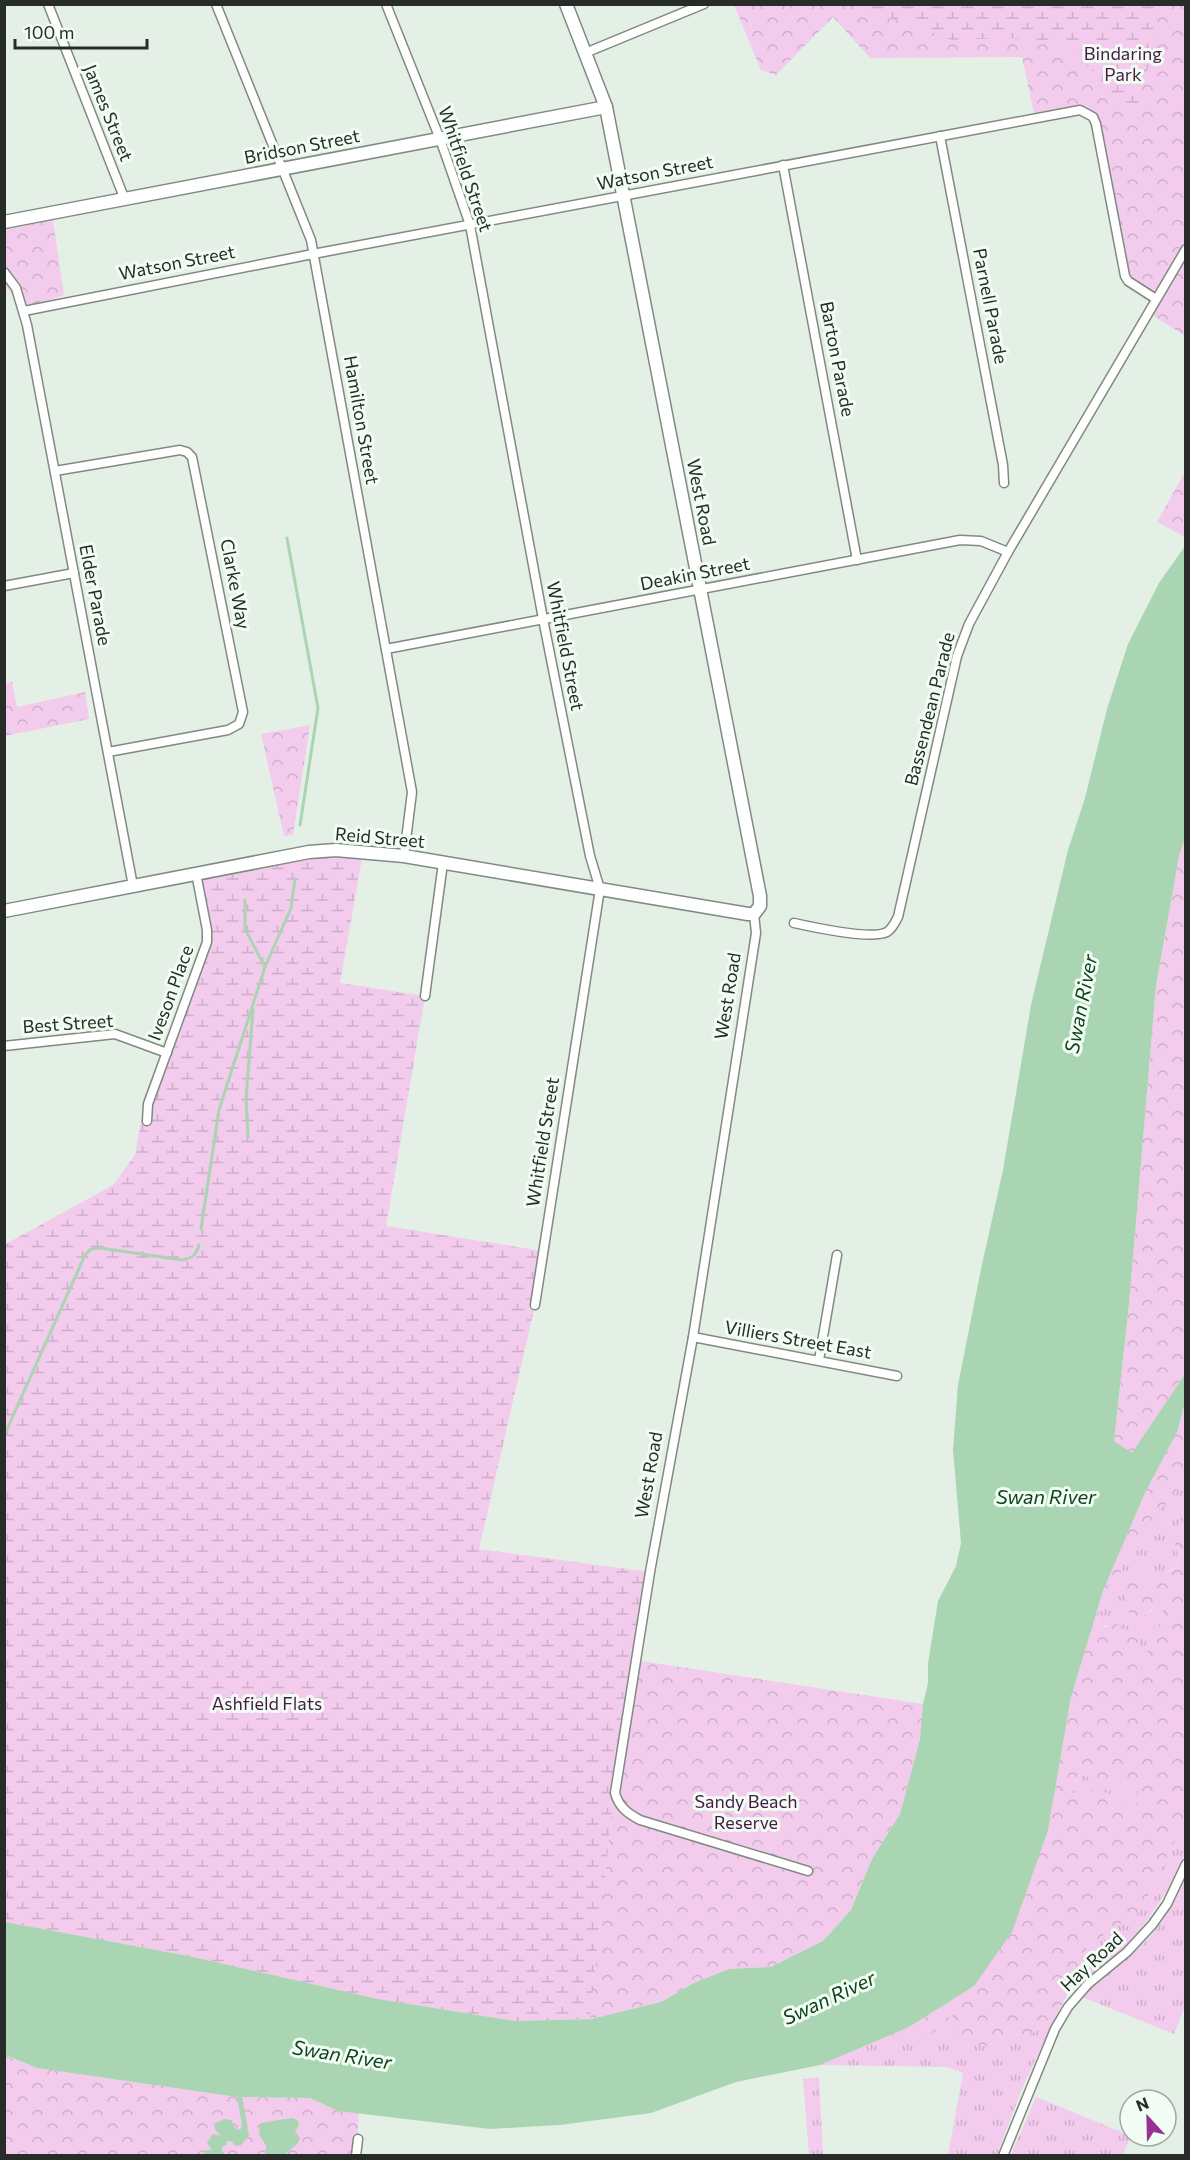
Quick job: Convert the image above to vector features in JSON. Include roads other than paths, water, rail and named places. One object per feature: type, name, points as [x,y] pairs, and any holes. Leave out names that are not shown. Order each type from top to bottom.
[{"type":"street","name":"James Street","points":[[48,4],[125,200]]},
{"type":"street","name":"Hamilton Street","points":[[216,4],[308,230],[412,792],[404,856]]},
{"type":"street","name":"Whitfield Street","points":[[386,4],[440,139],[470,225],[543,620],[590,856],[600,889],[534,1305]]},
{"type":"street","name":"West Road","points":[[566,4],[606,106],[760,896],[760,906],[754,914],[756,933],[693,1337],[648,1583],[615,1793],[618,1803],[626,1813],[640,1820],[808,1871]]},
{"type":"street","points":[[585,53],[704,4]]},
{"type":"street","name":"Bridson Street","points":[[4,222],[606,106]]},
{"type":"street","name":"Watson Street","points":[[24,311],[313,254],[1080,110],[1093,117],[1096,124],[1125,276],[1128,281],[1156,299]]},
{"type":"street","name":"Parnell Parade","points":[[940,136],[1003,465],[1004,483]]},
{"type":"street","name":"Barton Parade","points":[[783,165],[857,560]]},
{"type":"street","name":"Bassendean Parade","points":[[794,923],[874,935],[889,931],[894,926],[898,917],[957,656],[969,624],[1008,552],[1185,249]]},
{"type":"street","name":"Elder Parade","points":[[4,272],[15,288],[24,311],[133,886]]},
{"type":"street","name":"Clarke Way","points":[[55,471],[180,450],[192,457],[243,712],[240,724],[228,730],[108,752]]},
{"type":"street","name":"Deakin Street","points":[[386,649],[971,540],[981,541],[1008,552]]},
{"type":"street","points":[[4,586],[74,573]]},
{"type":"street","name":"Reid Street","points":[[4,911],[196,873],[323,851],[352,850],[404,856],[754,914]]},
{"type":"street","points":[[425,996],[443,863]]},
{"type":"street","name":"Iveson Place","points":[[147,1121],[148,1104],[205,950],[208,936],[196,873]]},
{"type":"street","name":"Best Street","points":[[4,1046],[115,1034],[167,1053]]},
{"type":"street","points":[[819,1360],[837,1255]]},
{"type":"street","name":"Villiers Street East","points":[[693,1337],[897,1376]]},
{"type":"street","name":"Hay Road","points":[[1003,2156],[1055,2029],[1068,2007],[1088,1984],[1127,1952],[1152,1925],[1167,1904],[1185,1864]]},
{"type":"street","points":[[356,2156],[357,2139]]},
{"type":"water","name":"Swan River","points":[[1185,546],[1185,838],[1179,856],[1156,986],[1129,1304],[1114,1441],[1132,1453],[1185,1374],[1185,1403],[1177,1432],[1144,1495],[1103,1591],[1071,1697],[1048,1830],[1012,1932],[974,1986],[909,2027],[820,2065],[736,2082],[651,2113],[560,2125],[490,2129],[338,2111],[310,2098],[242,2097],[249,2135],[241,2145],[236,2146],[231,2141],[227,2141],[222,2147],[225,2155],[204,2154],[206,2150],[212,2150],[207,2143],[213,2134],[221,2136],[214,2124],[224,2119],[231,2120],[236,2130],[241,2129],[237,2097],[37,2068],[5,2055],[5,1922],[189,1956],[378,1999],[515,2021],[591,2019],[661,2002],[694,1983],[729,1969],[771,1967],[823,1941],[851,1910],[872,1859],[900,1814],[920,1739],[923,1704],[928,1683],[928,1663],[938,1601],[956,1566],[961,1543],[953,1450],[958,1385],[1003,1170],[1031,1005],[1068,850],[1085,798],[1107,709],[1128,644],[1159,583]]},
{"type":"water","points":[[293,2118],[298,2121],[299,2126],[295,2130],[299,2141],[285,2155],[266,2155],[266,2146],[259,2134],[260,2125]]},
{"type":"waterway","points":[[287,538],[318,708],[300,825]]},
{"type":"waterway","points":[[201,1229],[219,1110],[265,967],[291,908],[295,879]]},
{"type":"waterway","points":[[245,900],[245,929],[265,967]]},
{"type":"waterway","points":[[248,1137],[246,1098],[253,1010]]},
{"type":"waterway","points":[[4,1436],[85,1255],[91,1249],[100,1248],[182,1260],[194,1256],[199,1245]]},
{"type":"park label","name":"Bindaring Park","points":[[1123,64]]},
{"type":"park label","name":"Ashfield Flats","points":[[267,1704]]},
{"type":"park label","name":"Sandy Beach Reserve","points":[[746,1812]]}]
